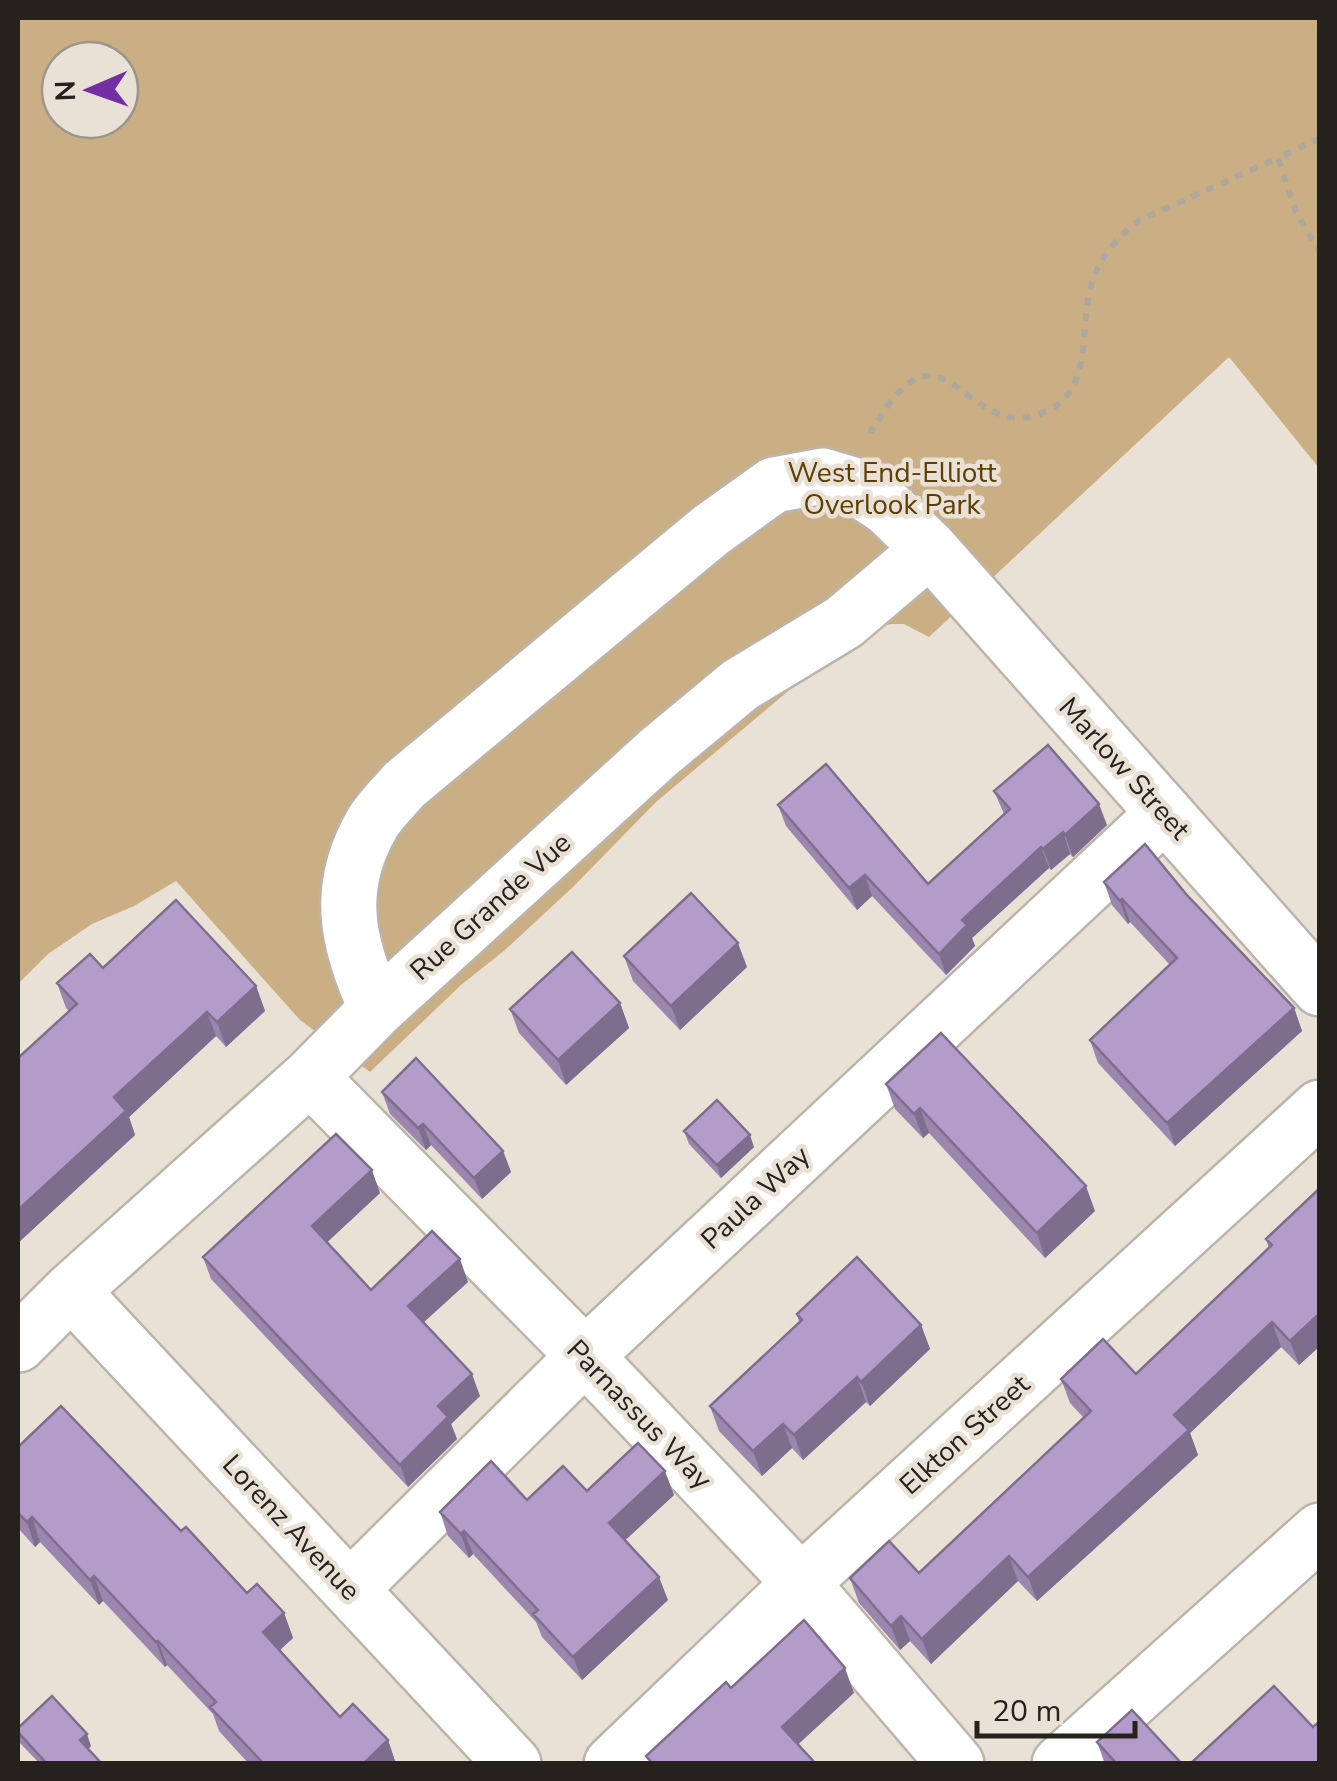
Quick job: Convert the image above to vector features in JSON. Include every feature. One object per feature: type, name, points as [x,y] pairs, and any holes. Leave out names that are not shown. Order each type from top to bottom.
[{"type":"street","name":"Marlow Street","points":[[377,1009],[358,969],[347,925],[348,900],[356,863],[374,822],[404,785],[711,530],[774,486],[822,476],[852,485],[888,508],[930,549],[1320,988]]},
{"type":"street","name":"Rue Grande Vue","points":[[18,1344],[71,1290],[310,1077],[377,1009],[658,753],[726,696],[844,622],[930,549]]},
{"type":"street","name":"Paula Way","points":[[350,1589],[585,1356],[1165,813]]},
{"type":"street","name":"Parnassus Way","points":[[310,1077],[585,1356],[801,1583],[956,1764]]},
{"type":"street","name":"Elkton Street","points":[[612,1764],[801,1583],[1320,1108]]},
{"type":"street","name":"Lorenz Avenue","points":[[71,1290],[513,1764]]},
{"type":"street","points":[[1060,1764],[1320,1530]]},
{"type":"path","points":[[872,431],[899,391],[926,376],[950,380],[979,406],[1012,418],[1030,417],[1060,403],[1077,380],[1091,284],[1124,232],[1140,220],[1320,138]]},
{"type":"path","points":[[1278,158],[1296,212],[1320,254]]},
{"type":"green space","name":"West End-Elliott Overlook Park","points":[[18,18],[1319,18],[1319,468],[1229,357],[929,637],[904,624],[891,624],[842,646],[656,802],[573,887],[461,985],[370,1072],[300,1020],[176,881],[134,906],[92,924],[48,954],[18,984]]},
{"type":"building","points":[[1048,745],[1099,804],[1065,835],[1063,832],[1041,847],[962,920],[967,925],[939,954],[865,875],[849,888],[778,805],[826,764],[928,884],[1010,809],[994,791]]},
{"type":"building","points":[[1145,844],[1186,894],[1294,1008],[1167,1123],[1090,1040],[1177,958],[1104,882]]},
{"type":"building","points":[[691,893],[738,943],[671,1006],[624,956]]},
{"type":"building","points":[[176,900],[256,986],[217,1022],[207,1012],[114,1097],[126,1111],[18,1210],[18,1058],[77,1004],[57,983],[90,954],[103,968]]},
{"type":"building","points":[[572,952],[620,1003],[558,1060],[510,1009]]},
{"type":"building","points":[[941,1033],[1086,1186],[1037,1233],[920,1108],[914,1114],[886,1084]]},
{"type":"building","points":[[416,1058],[503,1151],[474,1178],[423,1124],[418,1128],[382,1092]]},
{"type":"building","points":[[717,1100],[750,1135],[717,1165],[684,1131]]},
{"type":"building","points":[[336,1134],[372,1170],[312,1226],[371,1290],[432,1231],[460,1259],[408,1306],[472,1374],[438,1406],[448,1417],[400,1465],[203,1257]]},
{"type":"building","points":[[1320,1188],[1320,1313],[1290,1341],[1272,1322],[1174,1415],[1189,1430],[1028,1577],[1009,1556],[922,1639],[901,1616],[891,1626],[850,1578],[889,1541],[919,1573],[1091,1411],[1061,1379],[1103,1339],[1136,1374],[1272,1245],[1266,1239]]},
{"type":"building","points":[[857,1257],[921,1325],[861,1382],[857,1377],[794,1435],[783,1424],[753,1451],[710,1406],[802,1320],[797,1314]]},
{"type":"building","points":[[61,1406],[181,1531],[186,1527],[247,1593],[257,1584],[284,1613],[263,1632],[340,1717],[353,1704],[388,1740],[363,1764],[264,1764],[210,1707],[216,1702],[158,1641],[94,1576],[90,1580],[32,1517],[27,1522],[18,1513],[18,1447]]},
{"type":"building","points":[[638,1443],[665,1471],[609,1523],[659,1577],[573,1657],[533,1614],[538,1610],[464,1531],[461,1534],[440,1512],[491,1461],[527,1500],[563,1466],[587,1491]]},
{"type":"building","points":[[804,1620],[845,1668],[782,1727],[816,1764],[653,1764],[646,1756],[726,1682],[731,1688]]},
{"type":"building","points":[[1274,1686],[1313,1727],[1320,1721],[1320,1764],[1190,1764]]},
{"type":"building","points":[[52,1696],[87,1734],[80,1740],[102,1764],[47,1764],[18,1732]]},
{"type":"building","points":[[1132,1710],[1182,1764],[1117,1764],[1097,1742]]}]
